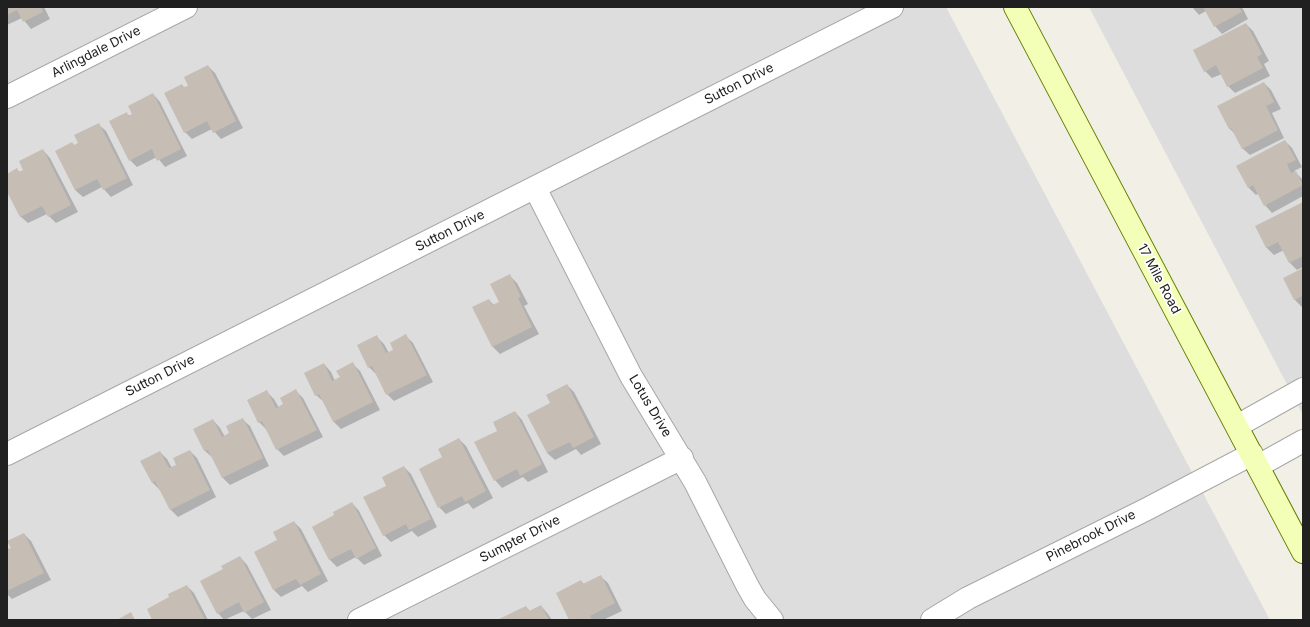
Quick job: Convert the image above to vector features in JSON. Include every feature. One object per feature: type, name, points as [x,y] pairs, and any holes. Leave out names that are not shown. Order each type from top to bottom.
[{"type":"main road","name":"17 Mile Road","points":[[1015,7],[1303,552]]},
{"type":"street","name":"Arlingdale Drive","points":[[7,97],[186,7]]},
{"type":"street","name":"Sutton Drive","points":[[7,454],[892,7]]},
{"type":"street","name":"Lotus Drive","points":[[535,188],[631,376],[682,458],[712,513],[755,599],[772,620]]},
{"type":"street","points":[[1237,426],[1303,389]]},
{"type":"street","name":"Pinebrook Drive","points":[[932,620],[968,598],[1147,508],[1255,460],[1303,441]]},
{"type":"street","name":"Sumpter Drive","points":[[359,620],[682,458]]},
{"type":"shaded area","points":[[7,7],[946,7],[1270,620],[7,620]]},
{"type":"shaded area","points":[[1089,7],[1303,7],[1303,415]]},
{"type":"building","points":[[7,7],[41,7],[43,12],[23,22],[17,10],[7,15]]},
{"type":"building","points":[[1203,7],[1239,7],[1242,12],[1214,27]]},
{"type":"building","points":[[1246,23],[1262,54],[1257,57],[1263,68],[1227,87],[1216,65],[1204,72],[1193,50]]},
{"type":"building","points":[[208,65],[236,121],[213,133],[207,121],[184,133],[164,93],[182,84],[184,87],[188,86],[184,77]]},
{"type":"building","points":[[1264,82],[1274,102],[1266,106],[1278,130],[1242,149],[1217,106]]},
{"type":"building","points":[[153,93],[181,149],[157,161],[152,149],[129,161],[109,121],[127,112],[128,116],[132,114],[128,106]]},
{"type":"building","points":[[99,123],[127,178],[103,190],[97,179],[75,190],[55,151],[72,142],[74,145],[78,143],[74,135]]},
{"type":"building","points":[[1285,140],[1296,160],[1287,164],[1291,173],[1296,171],[1303,185],[1264,206],[1253,185],[1248,188],[1236,166]]},
{"type":"building","points":[[43,149],[71,205],[48,217],[42,206],[20,217],[7,192],[7,174],[17,168],[19,172],[23,170],[19,161]]},
{"type":"building","points":[[1303,202],[1303,256],[1289,263],[1278,242],[1266,248],[1255,226]]},
{"type":"building","points":[[1303,268],[1303,296],[1294,300],[1283,278]]},
{"type":"building","points":[[510,274],[521,297],[518,298],[532,327],[492,347],[472,307],[489,299],[492,305],[499,302],[490,284]]},
{"type":"building","points":[[406,334],[427,375],[386,395],[372,366],[368,368],[357,345],[377,335],[386,353],[393,350],[390,343]]},
{"type":"building","points":[[353,362],[373,402],[333,422],[319,394],[315,396],[304,373],[324,363],[332,381],[340,377],[336,371]]},
{"type":"building","points":[[567,384],[594,437],[573,448],[570,442],[547,453],[527,415],[550,403],[546,395]]},
{"type":"building","points":[[296,389],[317,430],[276,450],[262,421],[258,423],[247,400],[267,390],[276,408],[283,404],[280,398]]},
{"type":"building","points":[[515,411],[542,464],[520,476],[517,469],[494,481],[474,442],[497,431],[493,422]]},
{"type":"building","points":[[243,418],[263,458],[222,478],[208,450],[204,451],[193,429],[213,419],[222,437],[229,433],[226,426]]},
{"type":"building","points":[[459,438],[486,491],[465,502],[462,496],[438,508],[419,469],[442,457],[438,449]]},
{"type":"building","points":[[190,450],[210,490],[170,510],[155,481],[152,483],[140,461],[160,451],[169,468],[176,465],[173,458]]},
{"type":"building","points":[[404,466],[431,519],[409,530],[406,524],[383,536],[363,497],[386,486],[382,477]]},
{"type":"building","points":[[352,502],[376,548],[356,559],[351,549],[329,560],[312,527],[334,515],[333,512]]},
{"type":"building","points":[[294,521],[321,574],[300,585],[296,579],[273,590],[254,552],[277,540],[273,532]]},
{"type":"building","points":[[24,533],[44,573],[7,591],[7,549],[11,548],[7,541]]},
{"type":"building","points":[[240,556],[264,602],[244,613],[239,602],[217,614],[200,581],[223,569],[221,566]]},
{"type":"building","points":[[601,575],[615,603],[590,616],[592,620],[569,620],[556,593],[581,580],[583,584]]},
{"type":"building","points":[[187,585],[205,620],[152,620],[147,609],[169,597],[168,594]]},
{"type":"building","points":[[541,605],[549,620],[497,620],[526,606],[529,611]]},
{"type":"building","points":[[131,612],[135,620],[117,620]]}]
